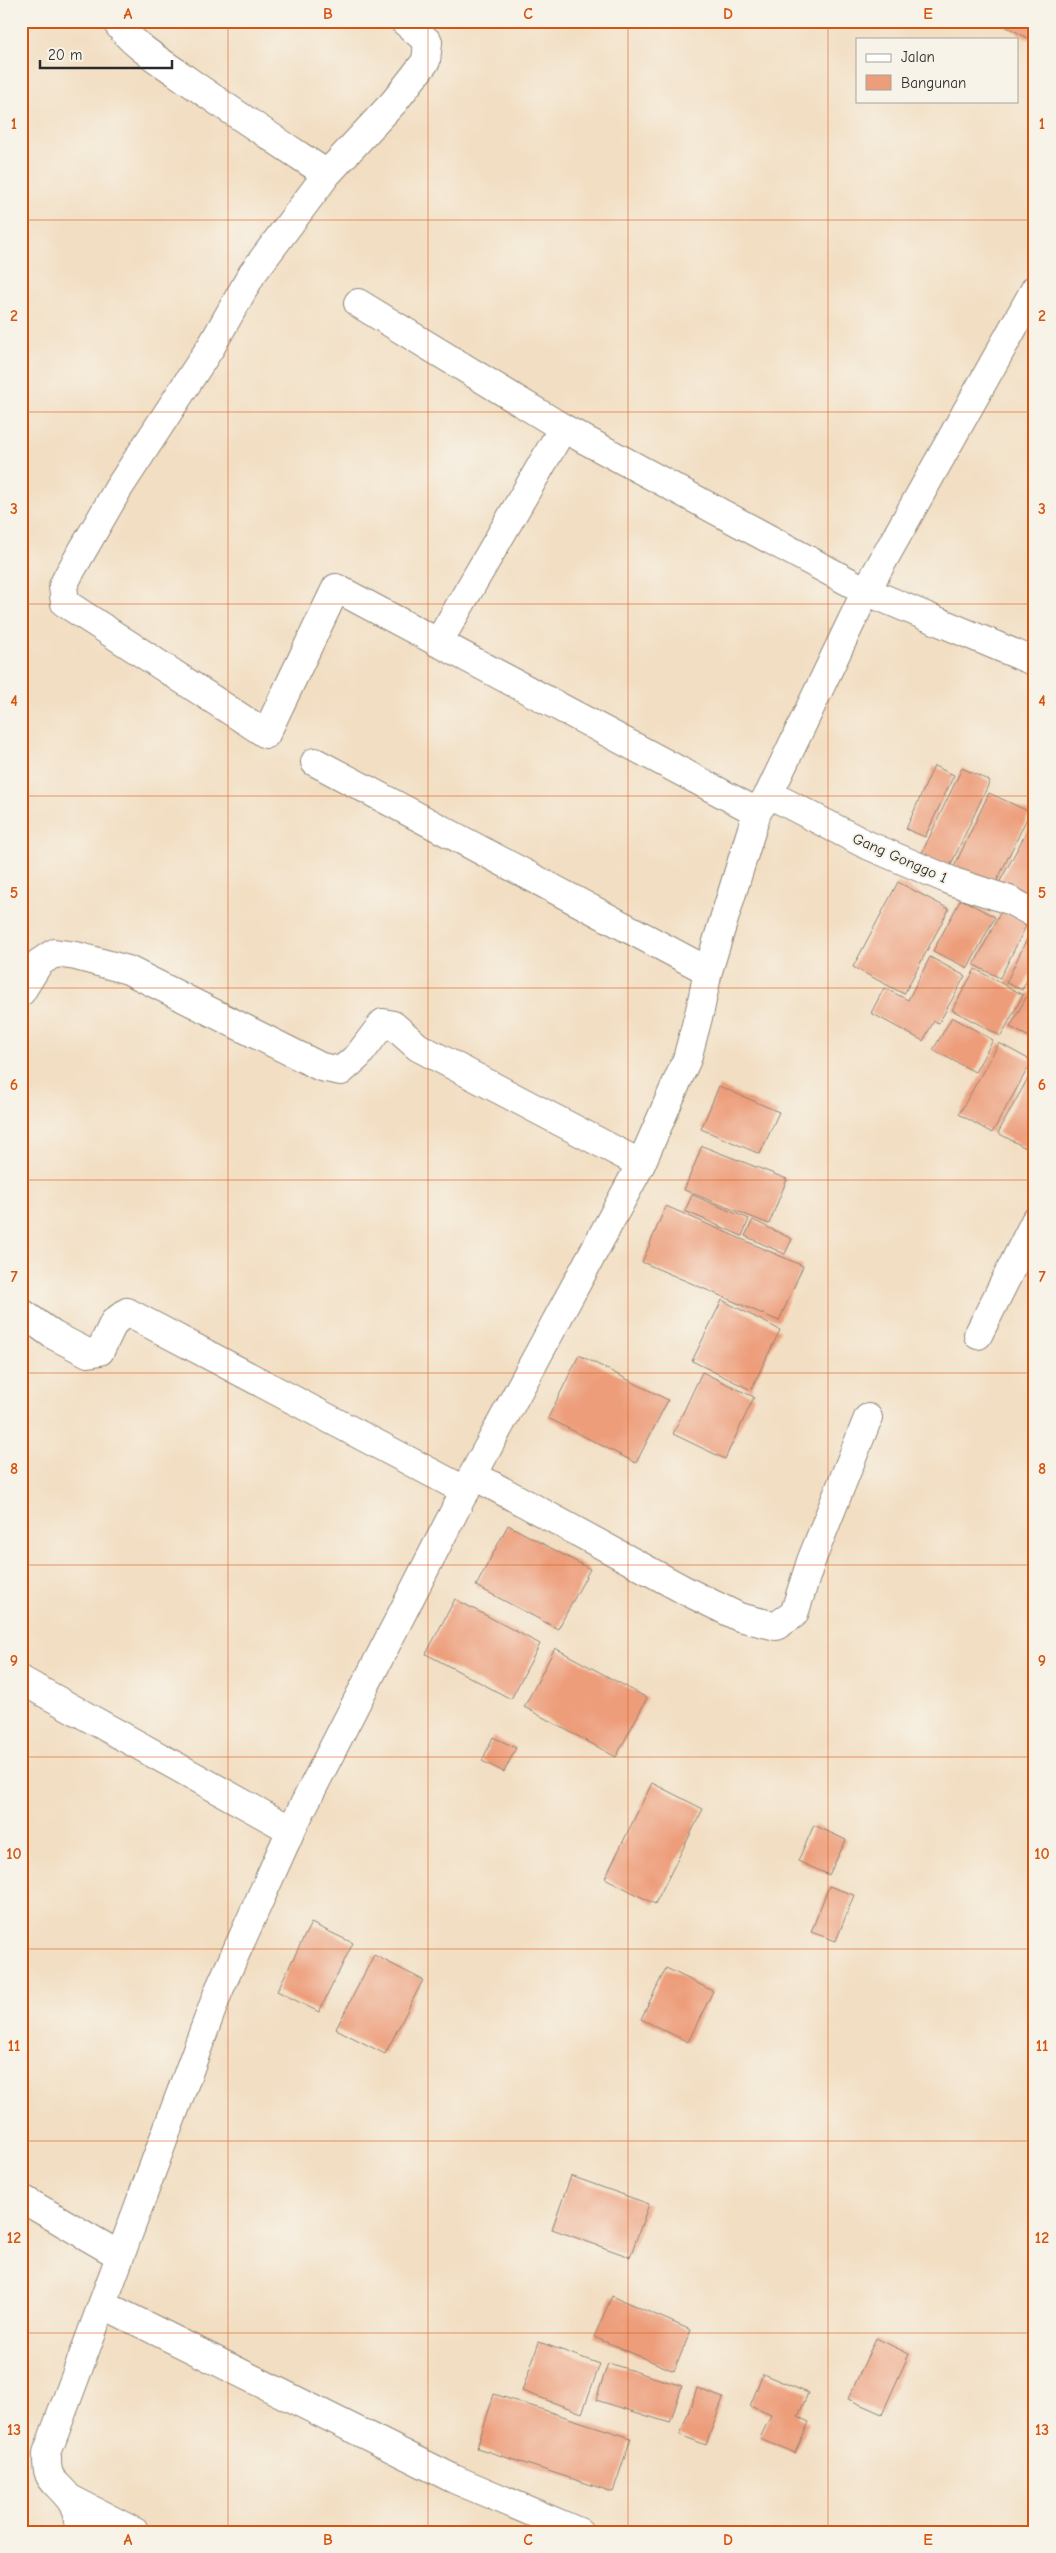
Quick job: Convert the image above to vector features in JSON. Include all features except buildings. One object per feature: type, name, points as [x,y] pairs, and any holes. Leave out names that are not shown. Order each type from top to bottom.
[{"type":"street","points":[[116,21],[122,30],[151,54],[227,109],[327,174],[394,102],[426,61],[428,42],[404,21]]},
{"type":"street","name":"Gang Gonggo 1","points":[[327,174],[252,274],[212,345],[118,489],[63,586],[65,603],[266,734],[336,588],[438,643],[763,803],[954,882],[1009,900],[1035,914]]},
{"type":"street","points":[[135,2532],[69,2498],[51,2481],[47,2466],[47,2453],[104,2305],[120,2255],[219,1990],[291,1830],[469,1483],[640,1164],[687,1059],[708,971],[763,803],[866,591],[1035,289]]},
{"type":"street","points":[[358,303],[563,428],[866,591],[1035,662]]},
{"type":"street","points":[[438,643],[563,428]]},
{"type":"street","points":[[315,762],[708,971]]},
{"type":"street","points":[[21,992],[39,963],[54,953],[76,956],[128,970],[321,1067],[340,1071],[358,1056],[383,1023],[393,1025],[418,1047],[640,1164]]},
{"type":"street","points":[[978,1335],[1035,1221]]},
{"type":"street","points":[[21,1312],[53,1335],[88,1353],[100,1351],[114,1322],[127,1312],[739,1617],[776,1626],[794,1614],[810,1561],[868,1418]]},
{"type":"street","points":[[21,1680],[291,1830]]},
{"type":"street","points":[[21,2198],[120,2255]]},
{"type":"street","points":[[104,2305],[454,2479],[579,2532]]},
{"type":"street","points":[[69,2498],[78,2514],[80,2532]]}]
